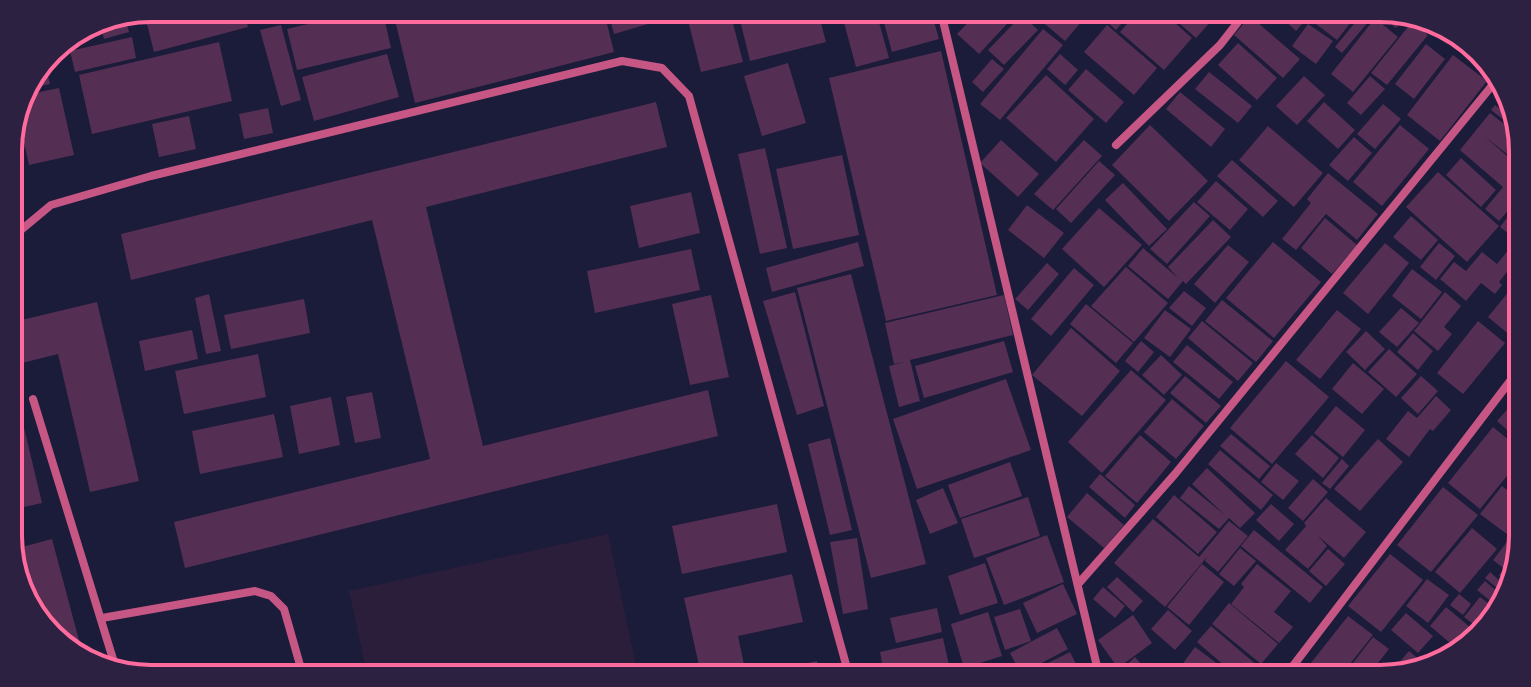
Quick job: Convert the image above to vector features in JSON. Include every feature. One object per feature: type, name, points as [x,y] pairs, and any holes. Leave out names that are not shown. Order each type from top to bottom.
[{"type":"street","points":[[943,22],[1097,665]]},
{"type":"street","points":[[1116,145],[1220,45],[1238,22]]},
{"type":"street","points":[[22,229],[51,205],[151,176],[622,61],[662,68],[689,96],[846,665]]},
{"type":"street","points":[[1079,583],[1175,474],[1492,86]]},
{"type":"street","points":[[1294,665],[1509,382]]},
{"type":"street","points":[[33,399],[113,659]]},
{"type":"street","points":[[102,618],[255,591],[271,596],[284,609],[300,665]]},
{"type":"shaded area","points":[[608,534],[636,665],[365,665],[349,591]]},
{"type":"building","points":[[247,22],[248,27],[154,52],[147,24]]},
{"type":"building","points":[[316,22],[385,22],[391,48],[297,70],[287,29]]},
{"type":"building","points":[[395,22],[606,22],[614,52],[415,103]]},
{"type":"building","points":[[611,22],[647,22],[648,24],[614,34]]},
{"type":"building","points":[[688,22],[733,22],[743,62],[701,72]]},
{"type":"building","points":[[740,22],[821,22],[826,42],[750,61]]},
{"type":"building","points":[[844,22],[879,22],[889,58],[856,67]]},
{"type":"building","points":[[884,22],[934,22],[939,39],[892,52]]},
{"type":"building","points":[[969,22],[1009,22],[979,54],[957,34]]},
{"type":"building","points":[[1015,22],[1029,22],[1038,30],[1004,65],[988,50]]},
{"type":"building","points":[[1043,22],[1081,22],[1065,41]]},
{"type":"building","points":[[1107,22],[1123,22],[1116,30]]},
{"type":"building","points":[[1129,22],[1174,22],[1192,38],[1164,70],[1120,32]]},
{"type":"building","points":[[1178,22],[1210,22],[1196,38]]},
{"type":"building","points":[[1245,22],[1257,22],[1300,59],[1283,78],[1234,35]]},
{"type":"building","points":[[1286,22],[1304,22],[1296,31]]},
{"type":"building","points":[[1318,22],[1351,22],[1337,40],[1316,24]]},
{"type":"building","points":[[1356,22],[1368,22],[1342,53],[1335,47]]},
{"type":"building","points":[[1372,22],[1380,22],[1398,37],[1353,92],[1331,74]]},
{"type":"building","points":[[1308,24],[1333,41],[1316,64],[1292,46]]},
{"type":"building","points":[[127,25],[129,32],[104,39],[102,32]]},
{"type":"building","points":[[281,25],[301,100],[281,106],[260,30]]},
{"type":"building","points":[[1107,25],[1157,68],[1134,95],[1084,52]]},
{"type":"building","points":[[1409,25],[1428,35],[1387,85],[1371,73]]},
{"type":"building","points":[[1043,29],[1063,45],[1000,120],[980,104]]},
{"type":"building","points":[[132,37],[136,58],[75,72],[70,51]]},
{"type":"building","points":[[219,42],[232,101],[92,134],[79,75]]},
{"type":"building","points":[[1238,43],[1277,78],[1257,100],[1218,65]]},
{"type":"building","points":[[1426,44],[1445,59],[1414,99],[1395,84]]},
{"type":"building","points":[[941,51],[997,295],[886,321],[829,78]]},
{"type":"building","points":[[387,54],[399,97],[314,121],[302,77]]},
{"type":"building","points":[[1060,54],[1078,70],[1065,85],[1047,69]]},
{"type":"building","points":[[1453,55],[1487,81],[1440,141],[1407,115]]},
{"type":"building","points":[[992,59],[1004,69],[983,92],[972,82]]},
{"type":"building","points":[[788,63],[806,123],[762,136],[744,76]]},
{"type":"building","points":[[1086,69],[1124,102],[1106,123],[1068,90]]},
{"type":"building","points":[[1209,72],[1252,106],[1238,123],[1195,89]]},
{"type":"building","points":[[48,74],[50,84],[40,86]]},
{"type":"building","points":[[1046,75],[1094,119],[1056,162],[1006,118]]},
{"type":"building","points":[[1304,76],[1325,95],[1297,125],[1276,106]]},
{"type":"building","points":[[1370,76],[1385,89],[1361,115],[1347,103]]},
{"type":"building","points":[[59,88],[74,155],[29,165],[23,137],[26,117],[36,93]]},
{"type":"building","points":[[1180,92],[1225,129],[1211,147],[1166,109]]},
{"type":"building","points":[[656,102],[667,147],[426,207],[483,446],[708,390],[718,436],[185,568],[174,522],[430,459],[372,220],[131,280],[121,234]]},
{"type":"building","points":[[1324,102],[1355,130],[1338,149],[1307,121]]},
{"type":"building","points":[[1383,104],[1401,119],[1375,149],[1357,134]]},
{"type":"building","points":[[1495,105],[1503,111],[1506,121],[1491,110]]},
{"type":"building","points":[[268,108],[273,133],[244,139],[239,114]]},
{"type":"building","points":[[1490,113],[1507,126],[1509,156],[1484,136],[1509,158],[1509,209],[1499,221],[1485,209],[1503,187],[1460,150]]},
{"type":"building","points":[[189,116],[196,149],[159,157],[152,124]]},
{"type":"building","points":[[1150,125],[1208,181],[1169,221],[1112,165]]},
{"type":"building","points":[[1400,125],[1429,149],[1382,206],[1353,182]]},
{"type":"building","points":[[1268,126],[1323,173],[1294,207],[1239,160]]},
{"type":"building","points":[[1354,137],[1372,153],[1348,181],[1329,165]]},
{"type":"building","points":[[1001,140],[1039,174],[1018,197],[980,163]]},
{"type":"building","points":[[1084,140],[1102,156],[1053,210],[1034,194]]},
{"type":"building","points":[[765,148],[787,248],[760,254],[738,154]]},
{"type":"building","points":[[842,155],[859,235],[793,249],[776,169]]},
{"type":"building","points":[[1461,158],[1496,190],[1481,207],[1446,175]]},
{"type":"building","points":[[1232,160],[1278,201],[1263,217],[1217,176]]},
{"type":"building","points":[[1099,161],[1115,175],[1071,223],[1056,209]]},
{"type":"building","points":[[1438,172],[1499,226],[1467,262],[1406,207]]},
{"type":"building","points":[[1328,173],[1378,214],[1357,240],[1326,214],[1296,250],[1282,239],[1311,203],[1307,199]]},
{"type":"building","points":[[1216,181],[1248,209],[1230,230],[1197,202]]},
{"type":"building","points":[[1123,183],[1167,229],[1149,246],[1105,200]]},
{"type":"building","points":[[691,192],[700,233],[639,248],[630,206]]},
{"type":"building","points":[[1194,202],[1210,216],[1167,264],[1150,249]]},
{"type":"building","points":[[1027,205],[1064,233],[1044,258],[1008,230]]},
{"type":"building","points":[[1099,208],[1142,245],[1104,287],[1062,249]]},
{"type":"building","points":[[1509,215],[1509,234],[1500,227]]},
{"type":"building","points":[[1411,216],[1438,240],[1421,260],[1393,237]]},
{"type":"building","points":[[1325,218],[1357,245],[1332,274],[1301,248]]},
{"type":"building","points":[[1213,220],[1231,237],[1168,299],[1128,266],[1143,248],[1178,278],[1168,267]]},
{"type":"building","points":[[858,242],[864,266],[772,292],[766,268]]},
{"type":"building","points":[[1273,242],[1321,282],[1274,338],[1226,298]]},
{"type":"building","points":[[1385,243],[1409,263],[1368,314],[1343,293]]},
{"type":"building","points":[[1439,243],[1455,256],[1436,280],[1420,267]]},
{"type":"building","points":[[1228,245],[1249,262],[1215,303],[1194,284]]},
{"type":"building","points":[[691,249],[700,290],[595,313],[587,271]]},
{"type":"building","points":[[1509,249],[1509,270],[1499,282],[1502,285],[1495,294],[1481,283],[1466,301],[1440,279],[1454,262],[1466,271],[1482,252],[1497,264]]},
{"type":"building","points":[[1047,263],[1059,274],[1028,310],[1015,299]]},
{"type":"building","points":[[1126,267],[1168,303],[1134,342],[1091,306]]},
{"type":"building","points":[[1074,268],[1094,285],[1051,336],[1031,319]]},
{"type":"building","points":[[1412,269],[1442,292],[1421,319],[1392,296]]},
{"type":"building","points":[[851,274],[926,564],[871,578],[797,288]]},
{"type":"building","points":[[1184,291],[1206,308],[1192,326],[1169,308]]},
{"type":"building","points":[[1509,291],[1509,334],[1488,317]]},
{"type":"building","points":[[795,292],[824,406],[797,415],[763,301]]},
{"type":"building","points":[[1445,292],[1461,306],[1444,327],[1452,334],[1438,351],[1414,331]]},
{"type":"building","points":[[209,294],[221,351],[206,354],[195,298]]},
{"type":"building","points":[[711,295],[729,377],[690,385],[672,304]]},
{"type":"building","points":[[1004,295],[1013,335],[910,360],[920,401],[899,407],[889,366],[904,362],[894,364],[885,323]]},
{"type":"building","points":[[304,299],[310,333],[231,349],[224,315]]},
{"type":"building","points":[[1222,300],[1273,341],[1256,362],[1205,321]]},
{"type":"building","points":[[97,302],[139,481],[90,492],[58,354],[22,363],[22,320]]},
{"type":"building","points":[[1086,304],[1133,343],[1116,363],[1070,324]]},
{"type":"building","points":[[1401,308],[1419,323],[1397,347],[1379,332]]},
{"type":"building","points":[[1165,310],[1191,329],[1170,357],[1144,338]]},
{"type":"building","points":[[1337,310],[1361,329],[1320,379],[1296,360]]},
{"type":"building","points":[[1202,321],[1253,363],[1238,381],[1188,338]]},
{"type":"building","points":[[1478,321],[1505,343],[1463,394],[1437,373]]},
{"type":"building","points":[[1071,328],[1120,371],[1082,416],[1032,375]]},
{"type":"building","points":[[192,330],[198,359],[145,371],[139,341]]},
{"type":"building","points":[[1366,331],[1385,349],[1365,370],[1346,352]]},
{"type":"building","points":[[1413,333],[1433,351],[1418,370],[1397,352]]},
{"type":"building","points":[[1004,341],[1013,372],[924,398],[915,366]]},
{"type":"building","points":[[1141,341],[1154,352],[1138,372],[1125,361]]},
{"type":"building","points":[[1187,345],[1233,382],[1219,399],[1173,362]]},
{"type":"building","points":[[1389,349],[1417,374],[1396,397],[1368,372]]},
{"type":"building","points":[[258,354],[266,397],[184,414],[175,371]]},
{"type":"building","points":[[1161,355],[1182,375],[1164,395],[1142,375]]},
{"type":"building","points":[[1286,361],[1329,397],[1272,464],[1230,428]]},
{"type":"building","points":[[1353,363],[1384,389],[1362,414],[1332,389]]},
{"type":"building","points":[[1131,370],[1166,400],[1102,473],[1068,442]]},
{"type":"building","points":[[1185,376],[1221,406],[1206,423],[1170,393]]},
{"type":"building","points":[[1421,376],[1438,391],[1418,414],[1401,398]]},
{"type":"building","points":[[1006,379],[1031,450],[917,489],[893,419]]},
{"type":"building","points":[[372,392],[381,438],[355,443],[346,397]]},
{"type":"building","points":[[1436,396],[1451,410],[1433,431],[1430,429],[1409,457],[1386,439],[1408,411],[1417,418]]},
{"type":"building","points":[[331,397],[340,445],[299,454],[290,406]]},
{"type":"building","points":[[1172,399],[1204,426],[1176,459],[1144,432]]},
{"type":"building","points":[[1336,406],[1365,430],[1343,457],[1314,433]]},
{"type":"building","points":[[1509,408],[1509,432],[1497,421]]},
{"type":"building","points":[[274,414],[283,457],[200,474],[192,431]]},
{"type":"building","points":[[22,419],[42,503],[22,507]]},
{"type":"building","points":[[1493,427],[1509,440],[1509,473],[1480,509],[1448,483]]},
{"type":"building","points":[[1231,434],[1270,466],[1259,479],[1220,446]]},
{"type":"building","points":[[1140,435],[1171,462],[1137,503],[1105,476]]},
{"type":"building","points":[[1312,435],[1339,458],[1323,478],[1295,454]]},
{"type":"building","points":[[830,438],[852,530],[830,535],[808,444]]},
{"type":"building","points":[[1378,439],[1403,462],[1360,511],[1334,489]]},
{"type":"building","points":[[1220,450],[1273,495],[1261,510],[1208,464]]},
{"type":"building","points":[[1342,459],[1349,466],[1330,489],[1322,483]]},
{"type":"building","points":[[1010,462],[1022,496],[960,518],[948,485]]},
{"type":"building","points":[[1276,463],[1299,481],[1283,500],[1261,482]]},
{"type":"building","points":[[1207,468],[1255,513],[1240,528],[1229,518],[1219,529],[1180,498],[1189,486],[1225,515],[1192,484]]},
{"type":"building","points":[[1100,474],[1135,505],[1125,518],[1089,487]]},
{"type":"building","points":[[1313,479],[1328,492],[1303,521],[1288,508]]},
{"type":"building","points":[[1502,486],[1509,491],[1508,535],[1480,514]]},
{"type":"building","points":[[1443,487],[1478,515],[1431,572],[1397,545]]},
{"type":"building","points":[[943,488],[958,523],[930,534],[916,500]]},
{"type":"building","points":[[1087,493],[1124,525],[1104,548],[1067,517]]},
{"type":"building","points":[[1174,495],[1217,532],[1198,554],[1156,517]]},
{"type":"building","points":[[1028,497],[1040,536],[974,558],[961,519]]},
{"type":"building","points":[[1326,498],[1366,532],[1344,558],[1318,536],[1327,546],[1308,569],[1285,550]]},
{"type":"building","points":[[777,504],[787,552],[682,574],[672,526]]},
{"type":"building","points":[[1271,504],[1294,524],[1279,541],[1256,520]]},
{"type":"building","points":[[1153,519],[1199,557],[1229,521],[1248,536],[1218,572],[1205,561],[1207,557],[1165,607],[1114,563]]},
{"type":"building","points":[[1472,528],[1497,549],[1460,593],[1435,572]]},
{"type":"building","points":[[1254,530],[1323,587],[1310,603],[1241,546]]},
{"type":"building","points":[[1047,535],[1064,582],[1004,605],[986,558]]},
{"type":"building","points":[[857,538],[868,609],[843,614],[830,542]]},
{"type":"building","points":[[52,539],[80,644],[60,627],[39,601],[26,570],[23,547]]},
{"type":"building","points":[[1507,542],[1508,543],[1504,569],[1493,560]]},
{"type":"building","points":[[1240,548],[1256,561],[1234,586],[1219,574]]},
{"type":"building","points":[[1328,549],[1345,564],[1326,586],[1309,571]]},
{"type":"building","points":[[1390,554],[1423,580],[1381,632],[1348,606]]},
{"type":"building","points":[[985,563],[998,603],[960,615],[948,576]]},
{"type":"building","points":[[1202,564],[1224,582],[1189,625],[1167,607]]},
{"type":"building","points":[[1257,564],[1291,591],[1274,612],[1293,627],[1279,643],[1231,604],[1244,587],[1241,584]]},
{"type":"building","points":[[1490,572],[1500,581],[1497,588],[1485,578]]},
{"type":"building","points":[[792,574],[803,622],[738,636],[744,665],[699,665],[684,598]]},
{"type":"building","points":[[1117,577],[1143,601],[1133,612],[1107,587]]},
{"type":"building","points":[[1427,579],[1449,595],[1428,623],[1406,606]]},
{"type":"building","points":[[1485,581],[1497,591],[1491,602],[1477,590]]},
{"type":"building","points":[[1063,584],[1077,614],[1037,633],[1023,603]]},
{"type":"building","points":[[1103,587],[1125,606],[1115,618],[1093,599]]},
{"type":"building","points":[[1459,594],[1471,604],[1463,615],[1450,605]]},
{"type":"building","points":[[1480,597],[1490,604],[1474,624],[1464,617]]},
{"type":"building","points":[[1229,603],[1278,644],[1261,664],[1212,624]]},
{"type":"building","points":[[1446,607],[1470,628],[1451,644],[1430,626]]},
{"type":"building","points":[[937,608],[942,632],[896,643],[890,618]]},
{"type":"building","points":[[1020,609],[1031,641],[1005,650],[994,617]]},
{"type":"building","points":[[1168,610],[1192,631],[1175,650],[1151,629]]},
{"type":"building","points":[[988,612],[1002,656],[963,665],[951,624]]},
{"type":"building","points":[[1406,613],[1433,636],[1418,653],[1391,630]]},
{"type":"building","points":[[1133,615],[1152,643],[1122,665],[1116,665],[1098,640]]},
{"type":"building","points":[[1348,616],[1373,635],[1349,665],[1309,665]]},
{"type":"building","points":[[1211,626],[1257,665],[1224,665],[1197,642]]},
{"type":"building","points":[[1057,628],[1068,649],[1038,665],[1016,665],[1010,653]]},
{"type":"building","points":[[1373,637],[1389,649],[1377,665],[1353,663]]},
{"type":"building","points":[[943,638],[949,665],[882,665],[880,652]]},
{"type":"building","points":[[1195,647],[1219,665],[1182,665]]},
{"type":"building","points":[[1409,651],[1419,659],[1405,663],[1398,664]]},
{"type":"building","points":[[1070,652],[1076,665],[1044,665]]},
{"type":"building","points":[[1135,657],[1142,665],[1126,665]]}]
